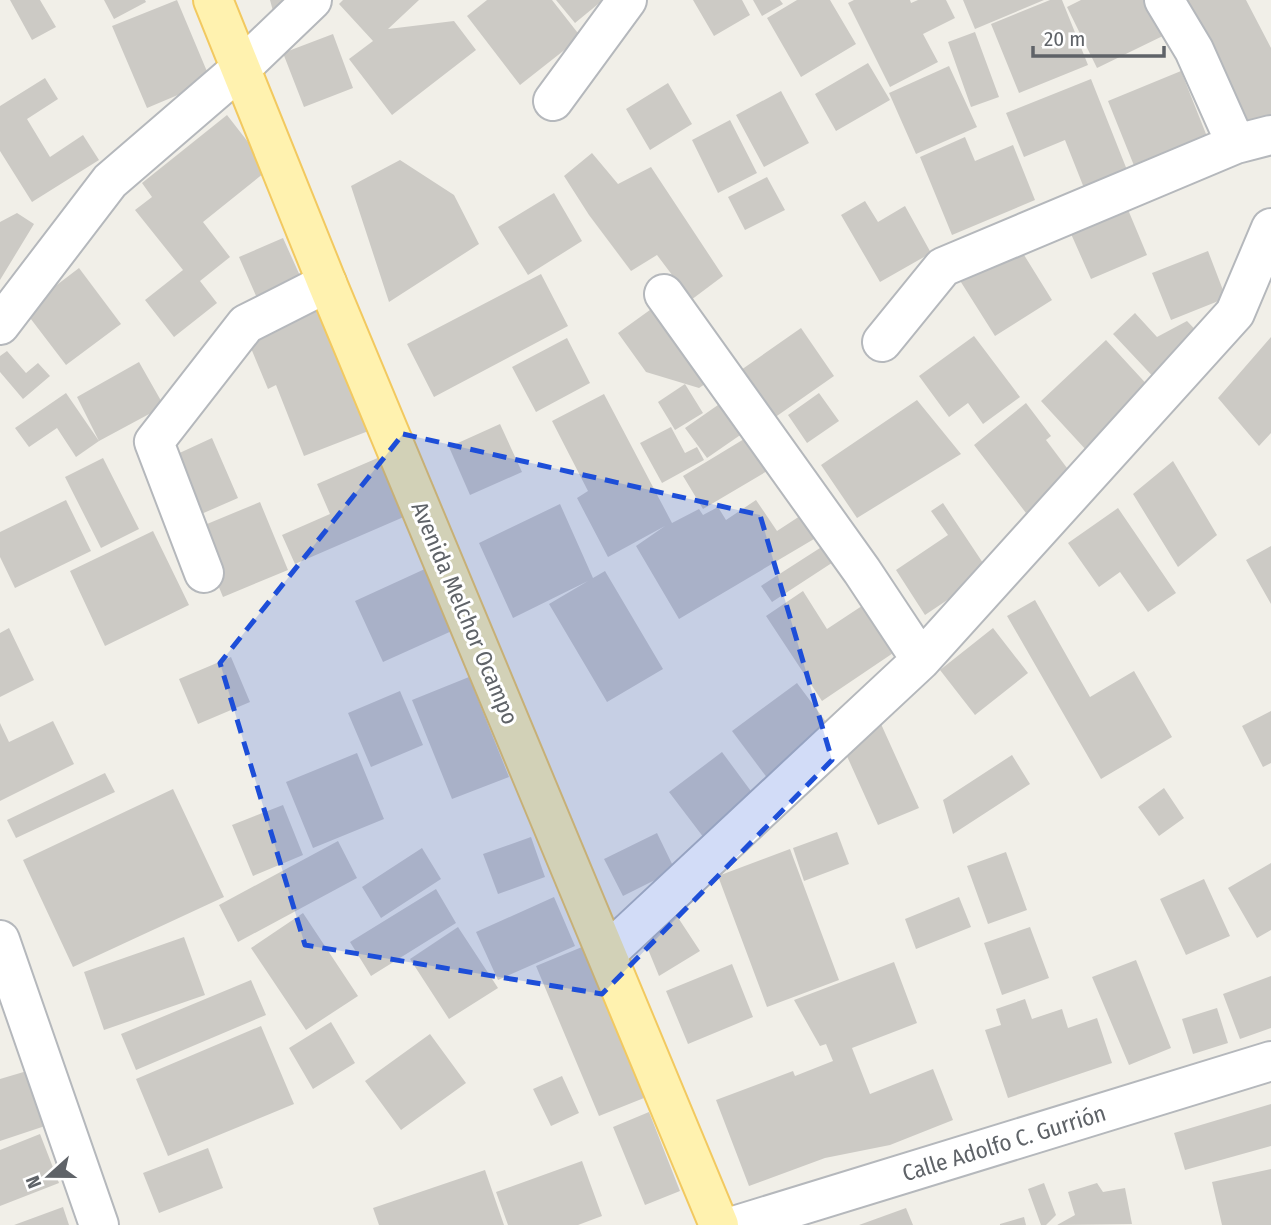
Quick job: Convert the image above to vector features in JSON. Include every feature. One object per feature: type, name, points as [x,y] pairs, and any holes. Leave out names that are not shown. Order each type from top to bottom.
[{"type":"main road","name":"Avenida Melchor Ocampo","points":[[213,0],[327,284],[719,1225]]},
{"type":"street","points":[[0,325],[110,181],[240,69],[312,0]]},
{"type":"street","points":[[553,100],[627,0]]},
{"type":"street","points":[[882,342],[943,267],[1253,139],[1164,0]]},
{"type":"street","points":[[607,953],[921,660],[1234,313],[1271,228]]},
{"type":"street","points":[[204,573],[154,442],[246,324],[327,284]]},
{"type":"street","points":[[664,293],[862,571],[921,660]]},
{"type":"street","points":[[0,940],[99,1225]]},
{"type":"street","name":"Calle Adolfo C. Gurrión","points":[[737,1225],[1271,1061]]},
{"type":"highlighted area","points":[[403,434],[760,515],[832,760],[602,994],[305,945],[220,663]]},
{"type":"building","points":[[10,0],[40,0],[56,27],[32,40]]},
{"type":"building","points":[[104,0],[145,0],[146,2],[114,19]]},
{"type":"building","points":[[177,0],[211,81],[147,108],[112,26]]},
{"type":"building","points":[[270,0],[287,0],[273,11]]},
{"type":"building","points":[[343,0],[419,0],[388,29],[454,21],[476,50],[392,115],[349,59],[373,41],[339,4]]},
{"type":"building","points":[[487,0],[552,0],[581,37],[520,85],[467,16]]},
{"type":"building","points":[[556,0],[603,0],[575,23]]},
{"type":"building","points":[[693,0],[742,0],[750,15],[714,36]]},
{"type":"building","points":[[753,0],[780,0],[783,4],[762,16]]},
{"type":"building","points":[[797,0],[830,0],[856,44],[801,77],[767,18]]},
{"type":"building","points":[[854,0],[910,0],[911,3],[918,0],[946,0],[955,18],[923,34],[938,62],[890,87],[848,3]]},
{"type":"building","points":[[963,0],[1044,0],[975,29]]},
{"type":"building","points":[[1050,0],[1062,0],[1088,65],[1019,93],[991,24]]},
{"type":"building","points":[[1081,0],[1155,0],[1171,32],[1097,68],[1067,7]]},
{"type":"building","points":[[1182,0],[1246,0],[1271,48],[1271,119],[1251,132]]},
{"type":"building","points":[[975,32],[999,97],[971,107],[948,42]]},
{"type":"building","points":[[333,34],[353,88],[304,107],[283,53]]},
{"type":"building","points":[[868,63],[890,100],[836,131],[815,94]]},
{"type":"building","points":[[949,66],[977,127],[916,154],[889,93]]},
{"type":"building","points":[[1181,71],[1208,139],[1135,168],[1108,101]]},
{"type":"building","points":[[45,78],[58,99],[27,119],[50,157],[83,135],[99,160],[32,202],[0,151],[0,106]]},
{"type":"building","points":[[1091,79],[1127,170],[1084,188],[1065,140],[1024,157],[1006,113]]},
{"type":"building","points":[[668,83],[692,124],[650,150],[626,109]]},
{"type":"building","points":[[781,91],[809,143],[764,167],[736,115]]},
{"type":"building","points":[[227,115],[269,169],[203,222],[230,257],[200,281],[217,303],[174,337],[145,300],[183,270],[135,210],[152,197],[142,183]]},
{"type":"building","points":[[730,120],[757,173],[718,193],[692,140]]},
{"type":"building","points":[[965,137],[975,161],[1013,145],[1035,200],[952,235],[920,157]]},
{"type":"building","points":[[592,153],[618,184],[651,167],[723,276],[691,300],[657,255],[631,271],[564,176]]},
{"type":"building","points":[[400,160],[454,195],[479,244],[389,302],[351,186]]},
{"type":"building","points":[[767,177],[785,210],[745,230],[728,197]]},
{"type":"building","points":[[554,193],[582,241],[528,275],[498,227]]},
{"type":"building","points":[[1121,193],[1147,255],[1091,279],[1064,218]]},
{"type":"building","points":[[865,201],[878,222],[905,206],[931,253],[880,282],[841,215]]},
{"type":"building","points":[[17,213],[34,224],[0,280],[0,222]]},
{"type":"building","points":[[283,238],[301,278],[257,298],[239,257]]},
{"type":"building","points":[[1016,242],[1052,300],[995,336],[959,279]]},
{"type":"building","points":[[1208,251],[1226,298],[1171,320],[1152,273]]},
{"type":"building","points":[[79,268],[121,324],[66,365],[24,310]]},
{"type":"building","points":[[541,274],[568,326],[434,397],[407,344]]},
{"type":"building","points":[[661,302],[714,378],[699,388],[646,372],[618,333]]},
{"type":"building","points":[[322,309],[371,430],[304,456],[276,385],[268,389],[248,341]]},
{"type":"building","points":[[1135,313],[1157,337],[1187,321],[1206,341],[1160,384],[1113,334]]},
{"type":"building","points":[[801,328],[834,376],[774,418],[741,370]]},
{"type":"building","points":[[974,336],[1020,397],[983,424],[968,403],[949,417],[919,376]]},
{"type":"building","points":[[1271,337],[1271,433],[1259,446],[1218,398]]},
{"type":"building","points":[[567,338],[590,383],[536,412],[512,367]]},
{"type":"building","points":[[1106,340],[1152,390],[1087,451],[1041,401]]},
{"type":"building","points":[[7,351],[26,373],[38,363],[50,376],[23,399],[0,372],[0,356]]},
{"type":"building","points":[[139,362],[164,406],[99,441],[77,397]]},
{"type":"building","points":[[685,384],[703,413],[675,430],[658,402]]},
{"type":"building","points":[[66,393],[99,441],[76,457],[57,428],[29,447],[15,428]]},
{"type":"building","points":[[819,393],[839,421],[807,443],[788,415]]},
{"type":"building","points":[[604,394],[672,523],[699,509],[703,515],[718,507],[726,520],[756,500],[777,531],[800,516],[814,539],[679,619],[636,546],[665,526],[608,557],[577,498],[588,491],[552,421]]},
{"type":"building","points":[[728,398],[749,429],[707,458],[685,428]]},
{"type":"building","points":[[917,400],[961,454],[857,518],[821,465]]},
{"type":"building","points":[[1026,403],[1051,436],[1046,440],[1073,476],[1026,513],[974,445]]},
{"type":"building","points":[[500,424],[522,472],[470,495],[449,447]]},
{"type":"building","points":[[671,427],[685,453],[697,447],[704,460],[662,483],[640,443]]},
{"type":"building","points":[[749,436],[779,464],[703,509],[683,476]]},
{"type":"building","points":[[212,438],[238,498],[199,515],[173,456]]},
{"type":"building","points":[[380,457],[406,516],[295,564],[282,535],[330,514],[317,484]]},
{"type":"building","points":[[103,458],[139,529],[101,548],[65,477]]},
{"type":"building","points":[[1173,461],[1217,535],[1178,567],[1133,494]]},
{"type":"building","points":[[66,500],[91,551],[15,588],[0,557],[0,532]]},
{"type":"building","points":[[260,502],[288,570],[223,597],[195,529]]},
{"type":"building","points":[[943,503],[989,572],[925,615],[896,570],[948,535],[931,511]]},
{"type":"building","points":[[560,504],[593,578],[605,571],[663,669],[607,702],[549,604],[588,581],[513,618],[479,543]]},
{"type":"building","points":[[1118,508],[1176,593],[1148,612],[1120,572],[1099,587],[1068,543]]},
{"type":"building","points":[[153,531],[189,605],[105,646],[70,571]]},
{"type":"building","points":[[834,539],[844,555],[772,602],[761,586]]},
{"type":"building","points":[[1271,546],[1271,604],[1246,560]]},
{"type":"building","points":[[427,568],[454,630],[383,662],[355,601]]},
{"type":"building","points":[[803,591],[827,629],[874,598],[905,645],[822,701],[766,616]]},
{"type":"building","points":[[1035,600],[1090,697],[1134,671],[1172,737],[1101,779],[1007,616]]},
{"type":"building","points":[[9,628],[34,680],[0,697],[0,633]]},
{"type":"building","points":[[993,628],[1028,673],[975,715],[940,670]]},
{"type":"building","points":[[231,657],[250,702],[198,724],[179,679]]},
{"type":"building","points":[[469,677],[509,777],[452,799],[412,700]]},
{"type":"building","points":[[797,683],[832,730],[768,779],[732,731]]},
{"type":"building","points":[[400,691],[423,745],[371,767],[348,713]]},
{"type":"building","points":[[1271,711],[1271,763],[1263,767],[1242,726]]},
{"type":"building","points":[[53,721],[74,764],[0,801],[0,723],[9,742]]},
{"type":"building","points":[[881,724],[919,808],[878,825],[846,754]]},
{"type":"building","points":[[722,752],[756,798],[704,838],[669,792]]},
{"type":"building","points":[[357,753],[384,819],[313,848],[286,782]]},
{"type":"building","points":[[1012,755],[1030,784],[953,834],[943,800]]},
{"type":"building","points":[[105,773],[115,792],[16,838],[7,820]]},
{"type":"building","points":[[1164,788],[1184,818],[1159,836],[1138,807]]},
{"type":"building","points":[[173,789],[224,897],[73,967],[23,860]]},
{"type":"building","points":[[283,805],[303,855],[253,876],[232,825]]},
{"type":"building","points":[[837,832],[849,864],[804,881],[793,848]]},
{"type":"building","points":[[657,833],[675,870],[623,896],[604,859]]},
{"type":"building","points":[[531,837],[545,877],[498,894],[483,854]]},
{"type":"building","points":[[338,841],[357,878],[238,942],[219,905]]},
{"type":"building","points":[[422,848],[441,879],[381,918],[362,887]]},
{"type":"building","points":[[790,849],[839,980],[767,1007],[718,876]]},
{"type":"building","points":[[1006,852],[1027,910],[988,924],[967,866]]},
{"type":"building","points":[[1271,863],[1271,930],[1257,938],[1228,888]]},
{"type":"building","points":[[1204,879],[1230,936],[1186,955],[1160,899]]},
{"type":"building","points":[[436,889],[456,923],[371,976],[350,942]]},
{"type":"building","points":[[554,897],[575,946],[498,980],[476,932]]},
{"type":"building","points":[[959,897],[971,927],[916,949],[905,919]]},
{"type":"building","points":[[303,913],[358,996],[306,1030],[251,948]]},
{"type":"building","points":[[675,913],[700,951],[659,976],[643,937]]},
{"type":"building","points":[[458,927],[498,988],[449,1019],[410,959]]},
{"type":"building","points":[[1030,927],[1049,978],[1002,995],[984,943]]},
{"type":"building","points":[[184,937],[205,995],[104,1030],[84,972]]},
{"type":"building","points":[[582,947],[644,1098],[599,1116],[536,966]]},
{"type":"building","points":[[1136,960],[1171,1048],[1129,1065],[1092,977]]},
{"type":"building","points":[[894,962],[917,1023],[852,1048],[870,1094],[933,1069],[953,1120],[890,1145],[825,1158],[749,1186],[716,1100],[793,1071],[795,1076],[833,1061],[826,1044],[820,1046],[794,1000]]},
{"type":"building","points":[[732,964],[753,1017],[688,1044],[666,991]]},
{"type":"building","points":[[1271,976],[1271,1028],[1240,1039],[1223,994]]},
{"type":"building","points":[[251,980],[266,1015],[136,1070],[121,1034]]},
{"type":"building","points":[[1025,999],[1032,1019],[1062,1009],[1068,1028],[1097,1018],[1112,1063],[1008,1098],[985,1030],[1001,1025],[996,1009]]},
{"type":"building","points":[[1217,1008],[1228,1043],[1193,1054],[1182,1019]]},
{"type":"building","points":[[331,1022],[355,1063],[313,1089],[289,1048]]},
{"type":"building","points":[[261,1026],[294,1104],[168,1156],[136,1079]]},
{"type":"building","points":[[430,1034],[466,1083],[401,1130],[365,1081]]},
{"type":"building","points":[[27,1071],[45,1126],[0,1141],[0,1079]]},
{"type":"building","points":[[562,1076],[579,1113],[551,1126],[533,1089]]},
{"type":"building","points":[[1271,1104],[1271,1146],[1185,1170],[1174,1133]]},
{"type":"building","points":[[649,1112],[680,1191],[645,1205],[613,1127]]},
{"type":"building","points":[[40,1134],[59,1183],[0,1206],[0,1150]]},
{"type":"building","points":[[208,1148],[223,1188],[159,1213],[143,1173]]},
{"type":"building","points":[[582,1161],[602,1216],[578,1225],[508,1225],[496,1192]]},
{"type":"building","points":[[1271,1169],[1271,1225],[1222,1225],[1212,1182]]},
{"type":"building","points":[[485,1170],[504,1225],[379,1225],[373,1208]]},
{"type":"building","points":[[1044,1183],[1056,1215],[1046,1225],[1041,1225],[1028,1189]]},
{"type":"building","points":[[1097,1183],[1103,1192],[1125,1188],[1132,1224],[1057,1225],[1075,1215],[1068,1192]]},
{"type":"building","points":[[63,1207],[69,1225],[14,1225]]},
{"type":"building","points":[[906,1208],[913,1225],[859,1225]]},
{"type":"building","points":[[1024,1217],[1026,1225],[1000,1225],[1000,1224]]}]
